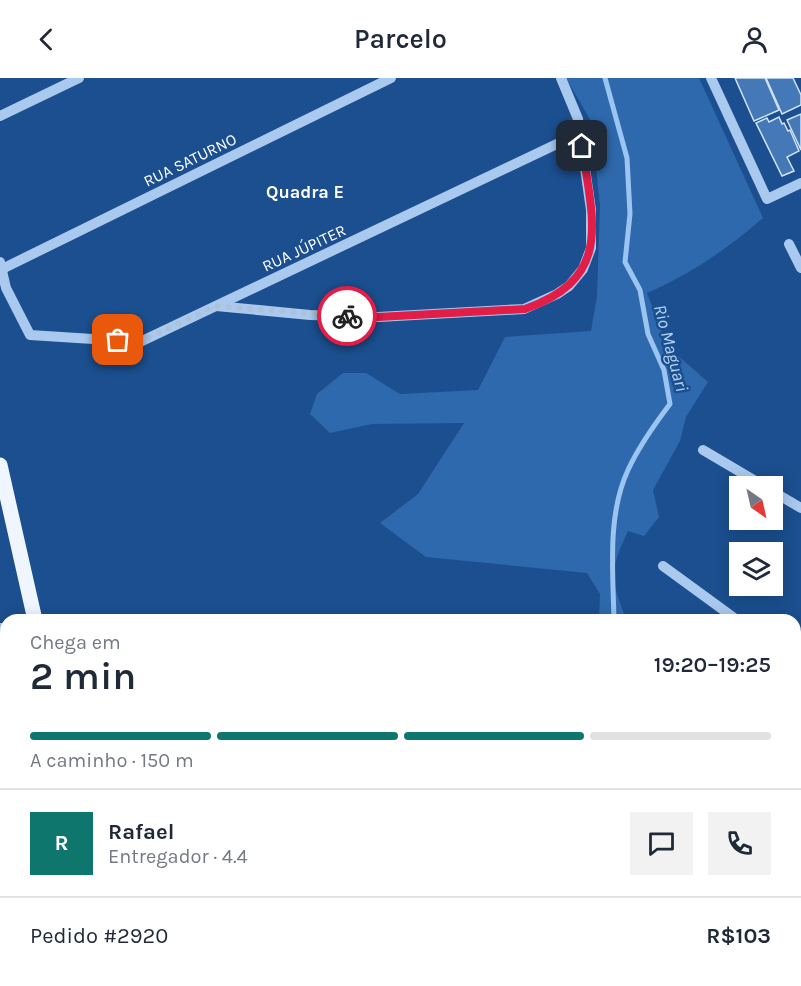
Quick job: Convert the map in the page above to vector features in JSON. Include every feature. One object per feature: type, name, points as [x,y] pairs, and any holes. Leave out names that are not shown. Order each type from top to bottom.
[{"type":"main road","points":[[0,465],[6,518],[33,614]]},
{"type":"street","points":[[0,116],[79,78]]},
{"type":"street","name":"RUA SATURNO","points":[[1,266],[391,78]]},
{"type":"street","points":[[215,306],[310,315],[378,317],[525,309],[542,303],[569,286],[583,269],[589,255],[591,210],[580,133],[574,108],[561,78]]},
{"type":"street","points":[[711,78],[767,199],[801,183]]},
{"type":"street","name":"RUA JÚPITER","points":[[1,266],[6,288],[30,335],[140,342],[580,133]]},
{"type":"street","points":[[789,244],[801,268]]},
{"type":"street","points":[[703,450],[747,476]]},
{"type":"street","points":[[783,497],[801,508]]},
{"type":"street","points":[[663,566],[729,614]]},
{"type":"shaded area","points":[[566,78],[699,78],[763,218],[708,260],[679,278],[647,293],[667,346],[708,382],[686,417],[680,441],[653,490],[659,517],[644,536],[628,531],[617,556],[615,584],[624,614],[599,614],[600,594],[587,573],[426,557],[380,523],[418,494],[464,423],[372,424],[330,433],[310,414],[317,394],[343,373],[366,373],[400,394],[478,390],[505,337],[591,331],[597,296],[600,206],[591,121]]},
{"type":"building","points":[[735,78],[765,78],[779,110],[754,121]]},
{"type":"building","points":[[766,78],[793,78],[801,95],[801,105],[782,114]]},
{"type":"building","points":[[801,114],[801,150],[787,120]]},
{"type":"building","points":[[779,117],[782,124],[784,123],[788,131],[790,130],[799,151],[787,157],[794,171],[782,176],[756,123],[767,118],[769,122]]},
{"type":"waterway","name":"Rio Maguari","points":[[605,78],[627,158],[630,214],[625,262],[640,290],[648,334],[664,370],[670,404],[637,453],[621,487],[614,524],[612,563],[614,614]]},
{"type":"way so far","points":[[118,340],[140,342],[215,306],[347,316]]},
{"type":"district","name":"Quadra E","points":[[305,192]]},
{"type":"route","points":[[347,316],[378,317],[525,309],[542,303],[569,286],[583,269],[591,248],[591,210],[582,146]]}]
